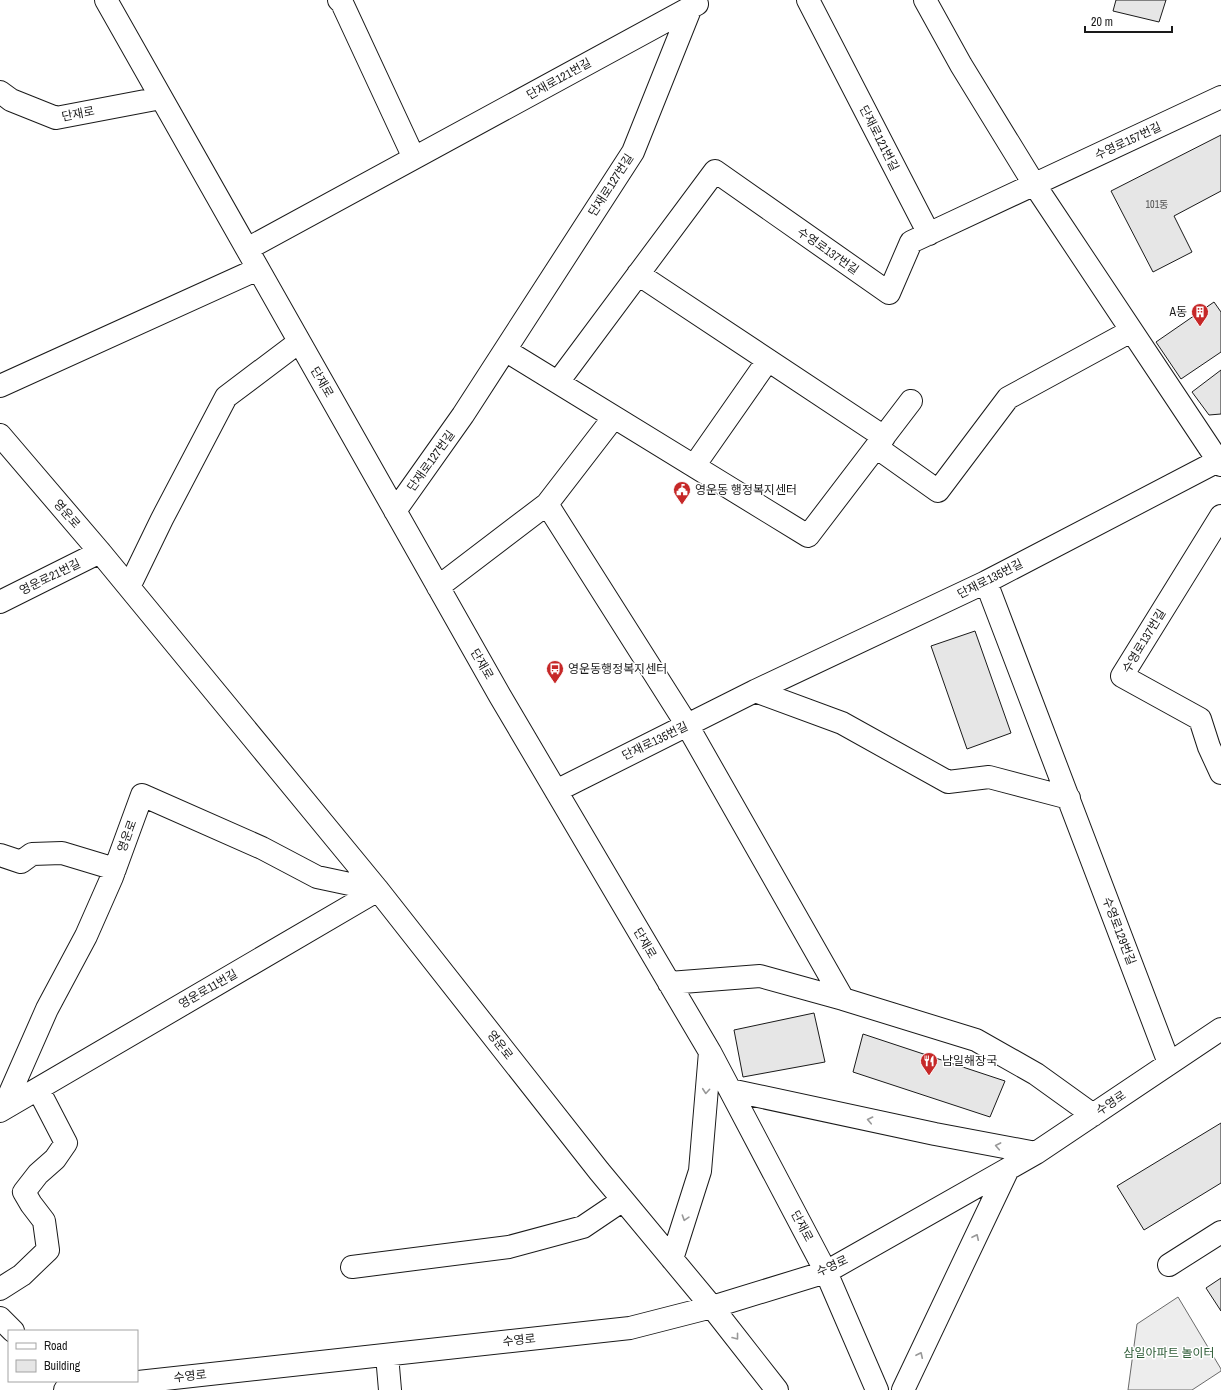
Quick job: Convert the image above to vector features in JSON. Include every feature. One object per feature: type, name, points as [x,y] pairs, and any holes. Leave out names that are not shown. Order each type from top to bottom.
[{"type":"street","points":[[339,0],[342,3],[414,158]]},
{"type":"street","name":"단재로121번길","points":[[808,0],[929,234]]},
{"type":"street","points":[[926,0],[961,65],[1034,184],[1131,331],[1220,461]]},
{"type":"street","name":"단재로","points":[[113,2],[161,98],[438,587],[710,1052],[826,1272],[877,1390]]},
{"type":"street","name":"단재로121번길","points":[[247,249],[698,4]]},
{"type":"street","name":"단재로127번길","points":[[395,511],[463,415],[633,152],[698,4]]},
{"type":"street","name":"단재로","points":[[0,92],[11,100],[56,118],[161,98]]},
{"type":"street","name":"수영로157번길","points":[[1034,184],[1221,97]]},
{"type":"street","name":"수영로137번길","points":[[558,382],[715,172],[889,293],[911,242],[1034,184]]},
{"type":"street","points":[[0,386],[258,269]]},
{"type":"street","points":[[638,274],[768,360],[880,442],[938,491],[1008,398],[1131,331]]},
{"type":"street","points":[[130,587],[162,519],[226,397],[299,342]]},
{"type":"street","points":[[505,350],[808,536],[911,401]]},
{"type":"street","points":[[694,466],[768,360]]},
{"type":"street","points":[[438,587],[547,504],[614,417]]},
{"type":"street","name":"영운로","points":[[0,435],[130,587],[378,890],[624,1200],[712,1307],[776,1390]]},
{"type":"street","name":"단재로135번길","points":[[556,790],[755,691],[986,582],[1220,461]]},
{"type":"street","points":[[547,504],[687,725],[842,999]]},
{"type":"street","name":"수영로137번길","points":[[1215,746],[1200,719],[1122,676],[1221,516]]},
{"type":"street","name":"영운로21번길","points":[[0,602],[100,552]]},
{"type":"street","name":"수영로129번길","points":[[986,582],[1169,1063]]},
{"type":"street","points":[[755,691],[842,723],[948,782],[990,777],[1069,798]]},
{"type":"street","points":[[1215,746],[1221,773]]},
{"type":"street","name":"영운로","points":[[2,1110],[46,1009],[86,936],[115,869],[142,795],[262,848],[317,877],[378,890]]},
{"type":"street","points":[[0,855],[21,862],[32,854],[62,853],[115,869]]},
{"type":"street","name":"영운로11번길","points":[[2,1110],[378,890]]},
{"type":"street","points":[[669,983],[760,976],[842,999],[976,1040],[1036,1074],[1093,1115]]},
{"type":"street","name":"수영로","points":[[138,1380],[387,1355],[630,1328],[712,1307],[826,1272],[1036,1153],[1221,1028]]},
{"type":"street","points":[[672,1258],[700,1171],[710,1052]]},
{"type":"street","points":[[0,1289],[22,1275],[48,1250],[44,1220],[31,1204],[24,1192],[38,1174],[55,1159],[66,1143],[38,1089]]},
{"type":"street","points":[[730,1090],[935,1134],[1036,1153]]},
{"type":"street","points":[[903,1390],[1008,1169]]},
{"type":"street","points":[[352,1267],[509,1246],[583,1227],[624,1200]]},
{"type":"street","points":[[1169,1265],[1221,1232]]},
{"type":"street","points":[[0,1318],[11,1330]]},
{"type":"street","points":[[387,1355],[390,1390]]},
{"type":"street","name":"수영로","points":[[65,1387],[115,1382]]},
{"type":"shaded area","name":"삼일아파트 놀이터","points":[[1178,1297],[1221,1371],[1192,1390],[1128,1390],[1137,1324]]},
{"type":"building","points":[[1116,0],[1166,0],[1159,22],[1113,11]]},
{"type":"building","points":[[1221,135],[1221,191],[1174,216],[1192,252],[1153,272],[1111,191]]},
{"type":"building","name":"A동","points":[[1214,302],[1221,312],[1221,352],[1181,379],[1156,342]]},
{"type":"building","points":[[1221,370],[1221,414],[1209,415],[1192,392]]},
{"type":"building","points":[[975,631],[1011,733],[967,749],[931,646]]},
{"type":"building","points":[[814,1013],[825,1062],[743,1077],[734,1030]]},
{"type":"building","name":"남일해장국","points":[[863,1034],[1005,1081],[990,1117],[853,1072]]},
{"type":"building","points":[[1221,1123],[1221,1183],[1144,1230],[1117,1186]]},
{"type":"building","points":[[1221,1278],[1221,1311],[1206,1288]]},
{"type":"place","name":"A동","points":[[1200,327]]},
{"type":"place","name":"영운동 행정복지센터","points":[[682,505]]},
{"type":"place","name":"영운동행정복지센터","points":[[555,684]]},
{"type":"place","name":"남일해장국","points":[[929,1076]]}]
